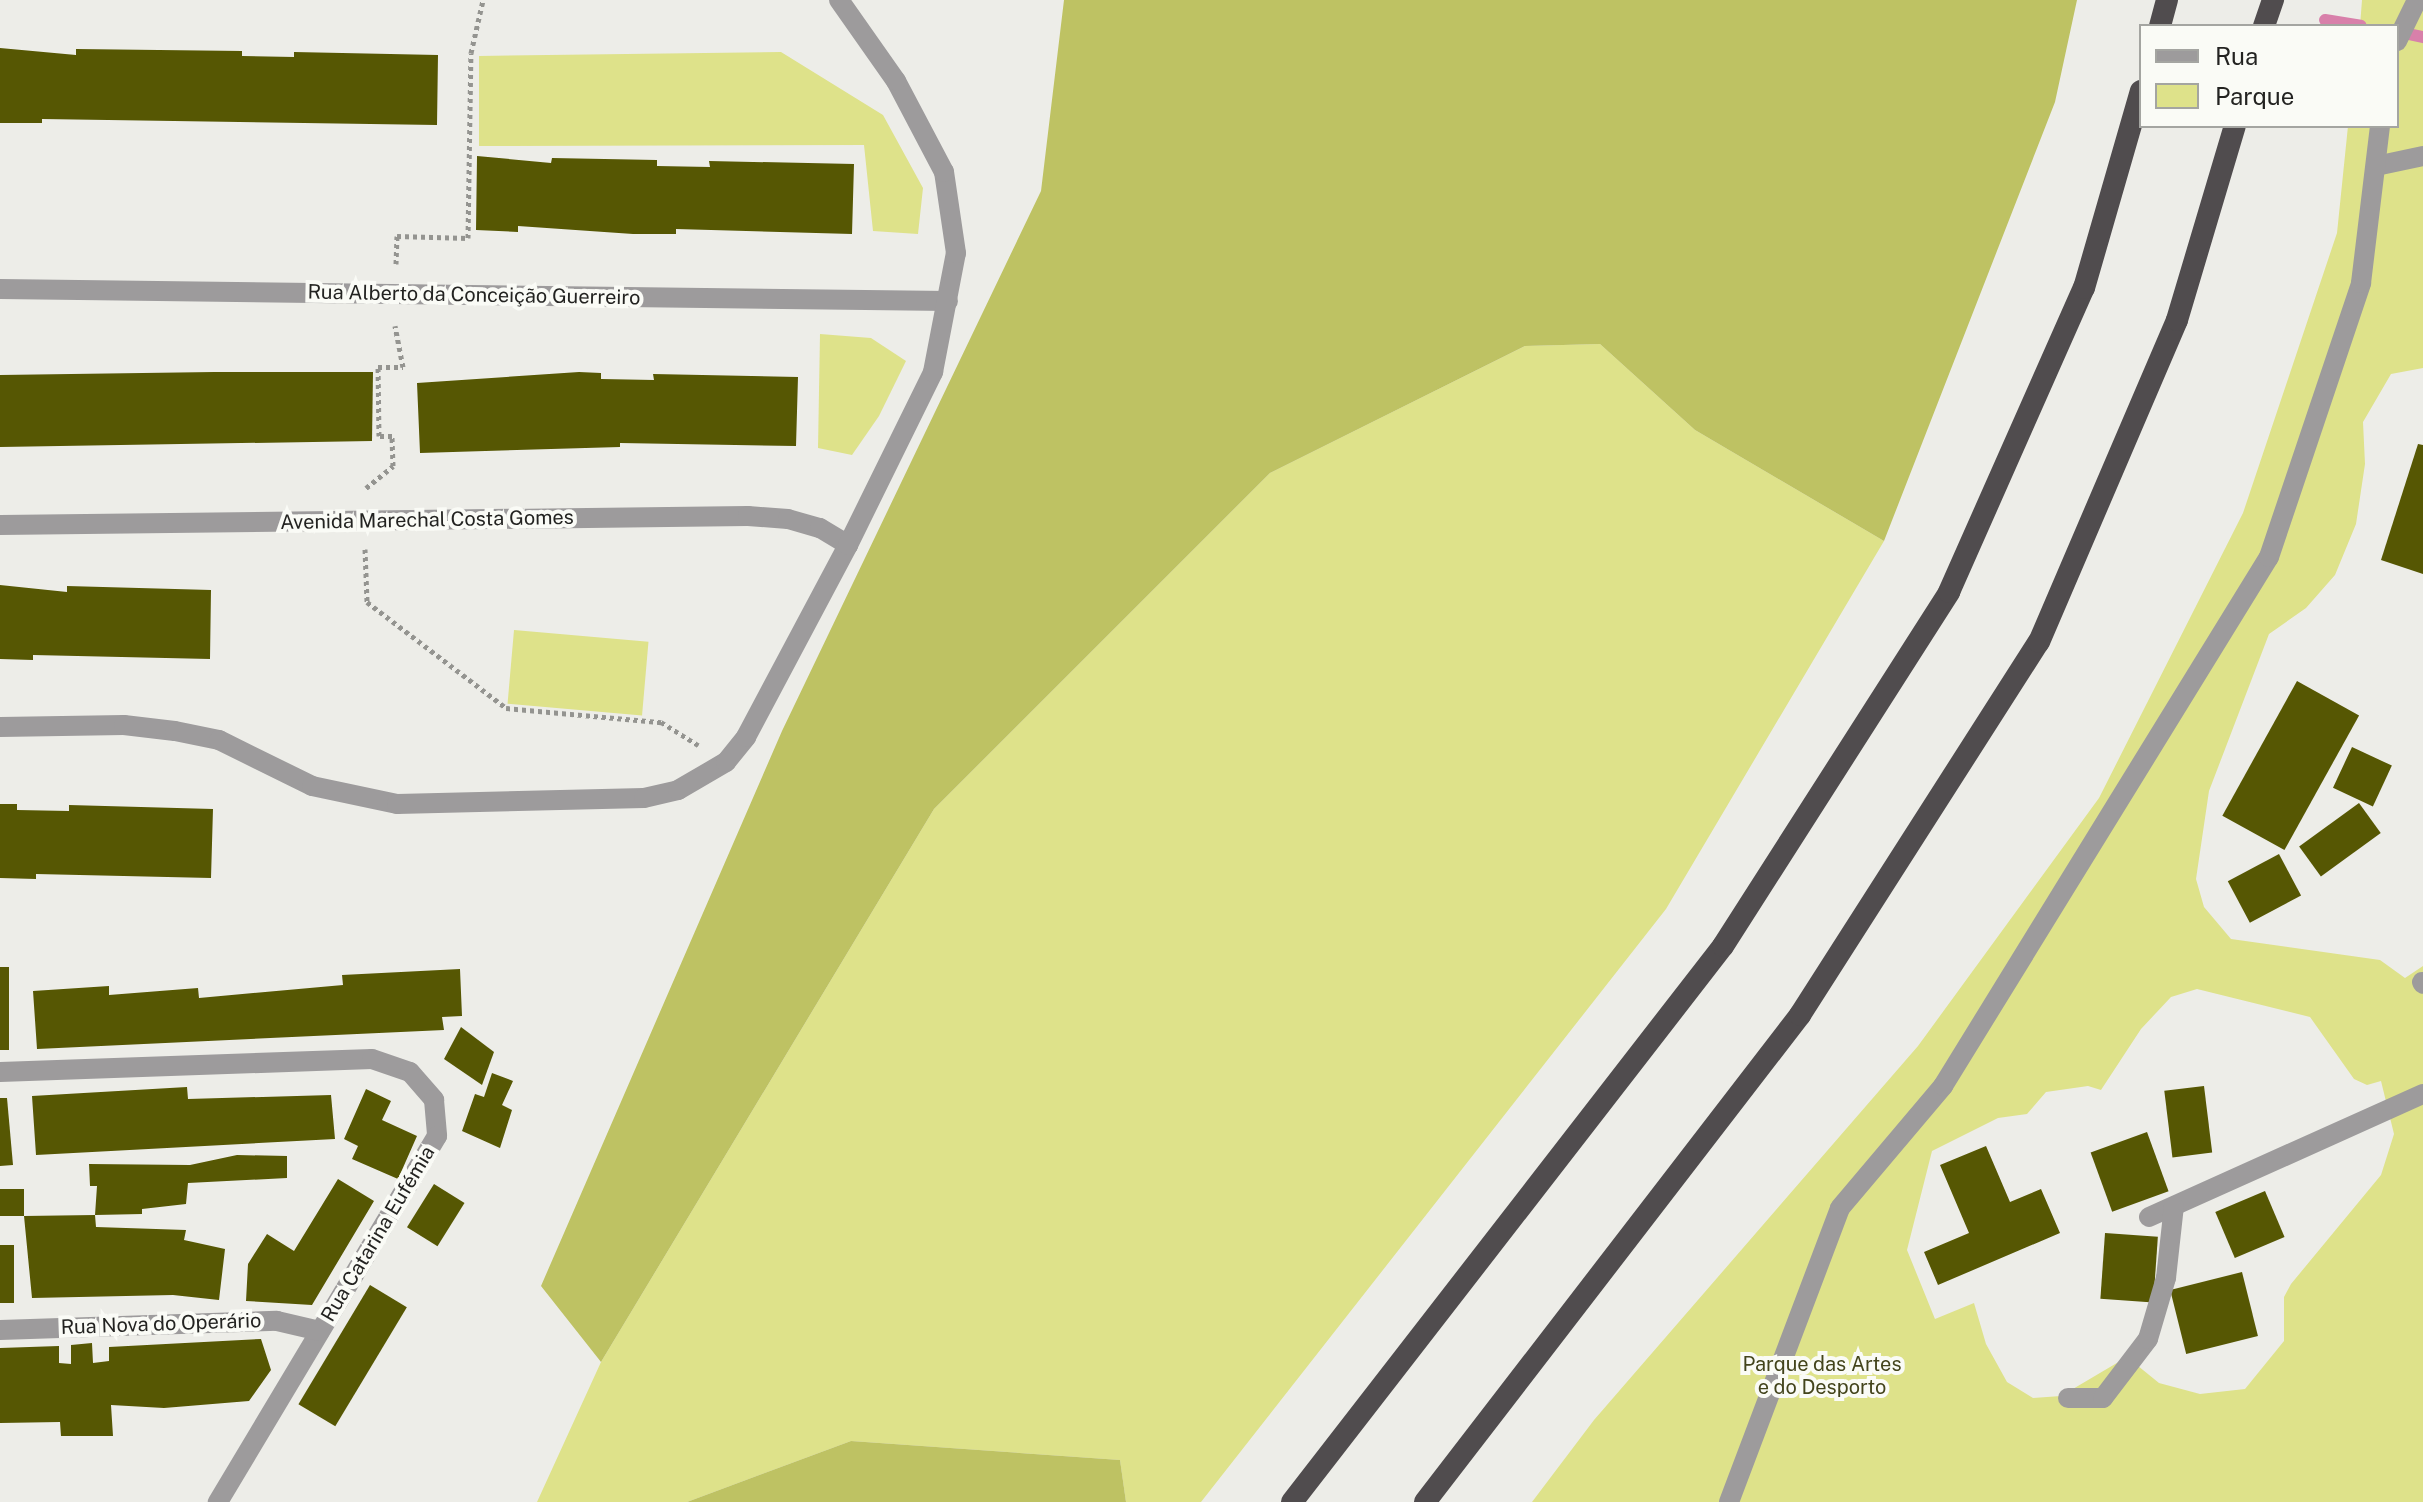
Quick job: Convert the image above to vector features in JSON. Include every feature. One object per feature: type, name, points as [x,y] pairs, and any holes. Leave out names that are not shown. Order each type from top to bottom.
[{"type":"highway","points":[[2161,24],[2167,0]]},
{"type":"highway","points":[[2264,24],[2270,0]]},
{"type":"highway","points":[[1292,1502],[1723,946],[1949,592],[2084,288],[2139,98]]},
{"type":"highway","points":[[1425,1502],[1800,1015],[2039,642],[2177,320],[2234,128]]},
{"type":"street","points":[[0,727],[124,725],[175,731],[219,740],[312,786],[397,804],[644,798],[705,778],[726,762],[746,737],[848,545],[933,372],[956,253],[944,172],[896,81],[839,0]]},
{"type":"street","points":[[2399,37],[2415,4]]},
{"type":"street","points":[[1729,1502],[1840,1208],[1943,1086],[2269,557],[2361,283],[2380,128]]},
{"type":"street","points":[[2376,166],[2423,156]]},
{"type":"street","name":"Rua Alberto da Conceição Guerreiro","points":[[0,289],[948,301]]},
{"type":"street","name":"Avenida Marechal Costa Gomes","points":[[0,525],[748,516],[788,519],[820,528],[848,545]]},
{"type":"street","name":"Rua Catarina Eufémia","points":[[0,1072],[372,1059],[410,1072],[434,1100],[437,1136],[218,1502]]},
{"type":"street","points":[[2149,1217],[2423,1094]]},
{"type":"street","points":[[2068,1398],[2103,1398],[2148,1339],[2166,1278],[2174,1206]]},
{"type":"street","name":"Rua Nova do Operário","points":[[0,1330],[277,1321],[320,1331]]},
{"type":"path","points":[[483,0],[471,53],[468,238],[397,236],[396,295],[403,367],[378,367],[379,436],[392,436],[393,466],[364,490],[367,602],[506,708],[661,722],[726,762]]},
{"type":"green space","points":[[1064,0],[2077,0],[2055,102],[1884,541],[1695,430],[1600,344],[1525,346],[1270,473],[934,809],[601,1362],[541,1286],[782,731],[1041,191]]},
{"type":"green space","name":"Parque das Artes e do Desporto","points":[[2362,0],[2423,0],[2423,368],[2391,374],[2363,422],[2365,464],[2356,524],[2335,575],[2306,608],[2269,634],[2209,791],[2196,879],[2204,907],[2231,939],[2380,960],[2405,978],[2423,966],[2423,1502],[1532,1502],[1594,1420],[1918,1046],[2099,798],[2243,513],[2337,233],[2348,128],[2399,128],[2399,24],[2360,24]],"holes":[[[2197,989],[2310,1017],[2354,1079],[2367,1085],[2381,1081],[2394,1134],[2381,1175],[2291,1284],[2284,1297],[2284,1341],[2245,1389],[2200,1394],[2159,1383],[2127,1357],[2061,1396],[2033,1398],[2007,1382],[1986,1344],[1974,1303],[1935,1319],[1907,1250],[1932,1151],[1998,1118],[2027,1114],[2046,1092],[2088,1086],[2101,1090],[2141,1029],[2171,997]]]},
{"type":"green space","points":[[781,52],[883,115],[923,188],[918,234],[873,231],[864,145],[479,146],[479,56]]},
{"type":"green space","points":[[820,334],[871,338],[906,361],[879,416],[852,455],[818,448]]},
{"type":"green space","points":[[1600,344],[1695,430],[1884,541],[1666,909],[1201,1502],[1126,1502],[1120,1460],[851,1441],[687,1502],[537,1502],[601,1362],[934,809],[1270,473],[1525,346]]},
{"type":"green space","points":[[514,630],[648,642],[642,715],[508,704]]},
{"type":"green space","points":[[851,1441],[1120,1460],[1126,1502],[687,1502]]},
{"type":"building","points":[[0,48],[76,55],[76,49],[242,51],[242,56],[294,57],[294,52],[438,55],[437,125],[42,119],[42,123],[0,123]]},
{"type":"building","points":[[477,156],[551,163],[552,158],[657,160],[657,166],[710,167],[709,161],[854,164],[852,234],[676,229],[676,234],[633,234],[518,226],[518,232],[476,230]]},
{"type":"building","points":[[373,372],[372,441],[0,447],[0,375]]},
{"type":"building","points":[[601,373],[601,379],[654,380],[653,374],[798,377],[796,446],[620,443],[620,447],[420,453],[417,383]]},
{"type":"building","points":[[2418,444],[2423,445],[2423,574],[2381,560]]},
{"type":"building","points":[[0,585],[67,592],[67,586],[211,590],[210,659],[33,655],[33,660],[0,659]]},
{"type":"building","points":[[2297,681],[2359,715],[2284,850],[2222,816]]},
{"type":"building","points":[[2352,747],[2392,766],[2373,806],[2333,788]]},
{"type":"building","points":[[2359,803],[2381,833],[2321,876],[2299,846]]},
{"type":"building","points":[[0,804],[17,804],[17,810],[69,811],[69,805],[213,809],[211,878],[36,874],[36,879],[0,878]]},
{"type":"building","points":[[2279,854],[2301,895],[2250,923],[2228,881]]},
{"type":"building","points":[[0,967],[9,967],[9,1050],[0,1050]]},
{"type":"building","points":[[460,969],[462,1016],[442,1017],[444,1030],[37,1049],[33,991],[109,986],[109,995],[198,988],[199,998],[343,985],[342,975]]},
{"type":"building","points":[[461,1027],[494,1052],[482,1085],[444,1059]]},
{"type":"building","points":[[492,1073],[513,1081],[502,1105],[512,1110],[500,1148],[462,1131],[475,1094],[484,1097]]},
{"type":"building","points":[[2204,1086],[2212,1153],[2172,1157],[2164,1091]]},
{"type":"building","points":[[187,1087],[188,1099],[331,1095],[335,1139],[36,1155],[32,1096]]},
{"type":"building","points":[[366,1089],[391,1101],[382,1120],[417,1136],[398,1179],[352,1159],[358,1146],[344,1139]]},
{"type":"building","points":[[0,1098],[7,1098],[13,1165],[0,1166]]},
{"type":"building","points":[[2147,1132],[2169,1191],[2112,1212],[2091,1153]]},
{"type":"building","points":[[1986,1146],[2010,1202],[2041,1189],[2060,1233],[1938,1285],[1924,1252],[1969,1233],[1940,1165]]},
{"type":"building","points":[[237,1155],[287,1156],[287,1178],[188,1183],[186,1204],[142,1209],[142,1214],[95,1215],[97,1186],[90,1186],[89,1164],[190,1165]]},
{"type":"building","points":[[338,1179],[374,1201],[312,1305],[246,1301],[248,1264],[267,1234],[294,1251]]},
{"type":"building","points":[[434,1184],[465,1203],[438,1246],[407,1227]]},
{"type":"building","points":[[0,1189],[24,1189],[24,1216],[0,1216]]},
{"type":"building","points":[[2265,1191],[2285,1237],[2235,1258],[2215,1212]]},
{"type":"building","points":[[95,1215],[96,1227],[186,1230],[184,1240],[225,1249],[219,1300],[173,1295],[32,1298],[24,1216]]},
{"type":"building","points":[[2105,1233],[2158,1237],[2153,1303],[2100,1299]]},
{"type":"building","points":[[0,1245],[14,1245],[14,1303],[0,1303]]},
{"type":"building","points":[[2242,1272],[2258,1336],[2186,1354],[2170,1290]]},
{"type":"building","points":[[370,1285],[407,1307],[335,1426],[298,1404]]},
{"type":"building","points":[[261,1339],[271,1370],[249,1401],[164,1408],[111,1405],[113,1436],[61,1436],[60,1422],[0,1423],[0,1348],[59,1346],[59,1363],[71,1364],[71,1345],[92,1343],[93,1363],[109,1361],[109,1347]]},
{"type":"waterway","points":[[2325,20],[2349,24]]},
{"type":"waterway","points":[[2399,32],[2423,37]]}]
